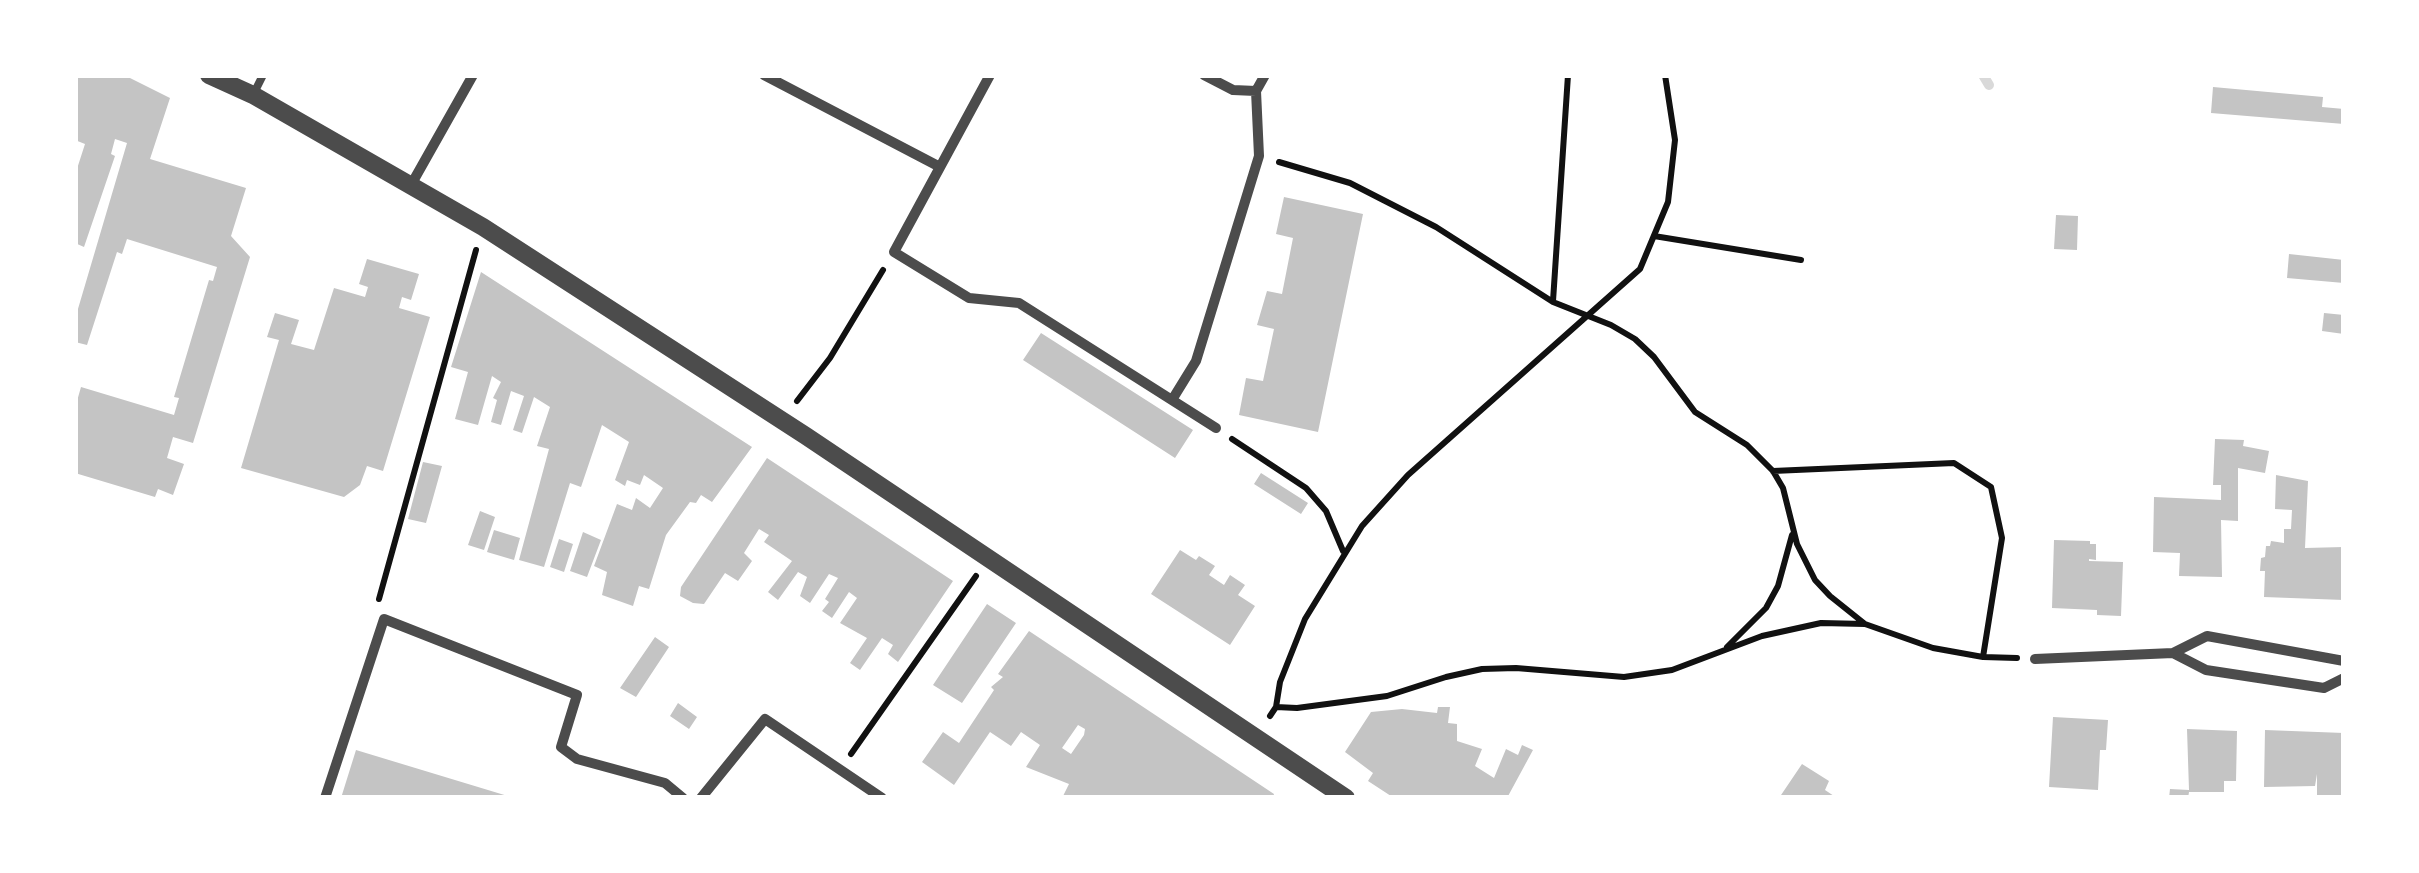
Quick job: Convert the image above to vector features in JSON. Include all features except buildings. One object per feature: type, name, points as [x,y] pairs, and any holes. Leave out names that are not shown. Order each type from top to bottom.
[{"type":"street","points":[[209,75],[253,96],[482,227],[783,421],[1333,795]]},
{"type":"street","points":[[411,186],[472,75]]},
{"type":"street","points":[[764,75],[940,167]]},
{"type":"street","points":[[990,75],[894,252],[970,298],[1019,303],[1216,428]]},
{"type":"street","points":[[1204,75],[1233,90],[1256,90]]},
{"type":"street","points":[[1172,400],[1196,361],[1259,156],[1256,90],[1265,75]]},
{"type":"street","points":[[325,798],[384,620],[577,695],[560,748],[577,759],[665,783],[683,798]]},
{"type":"street","points":[[2035,660],[2173,653],[2207,636],[2344,661]]},
{"type":"street","points":[[2173,653],[2206,670],[2324,688],[2344,678]]},
{"type":"street","points":[[701,798],[765,718],[882,798]]},
{"type":"lane","points":[[253,96],[263,75]]},
{"type":"path","points":[[1553,302],[1568,75]]},
{"type":"path","points":[[1665,75],[1675,140],[1668,202],[1640,269],[1384,499],[1343,552],[1305,619],[1280,682],[1276,707],[1298,708],[1386,696],[1446,676],[1482,670],[1516,668],[1624,677],[1672,670],[1792,628],[1820,623],[1865,624],[1934,648],[1983,657],[2035,660]]},
{"type":"path","points":[[1259,156],[1350,182],[1436,227],[1553,302],[1635,339],[1654,356],[1695,412],[1747,445],[1774,471],[1783,488],[1805,563],[1815,580],[1865,624]]},
{"type":"path","points":[[384,620],[378,600],[482,227]]},
{"type":"path","points":[[1654,236],[1801,260]]},
{"type":"path","points":[[783,421],[830,358],[894,252]]},
{"type":"path","points":[[1216,428],[1306,488],[1326,511],[1343,552]]},
{"type":"path","points":[[1774,471],[1954,463],[1991,488],[2002,538],[1983,657]]},
{"type":"path","points":[[1722,652],[1766,608],[1788,560],[1794,529]]},
{"type":"path","points":[[840,770],[988,559]]},
{"type":"waterway","points":[[1983,75],[1989,85]]}]
